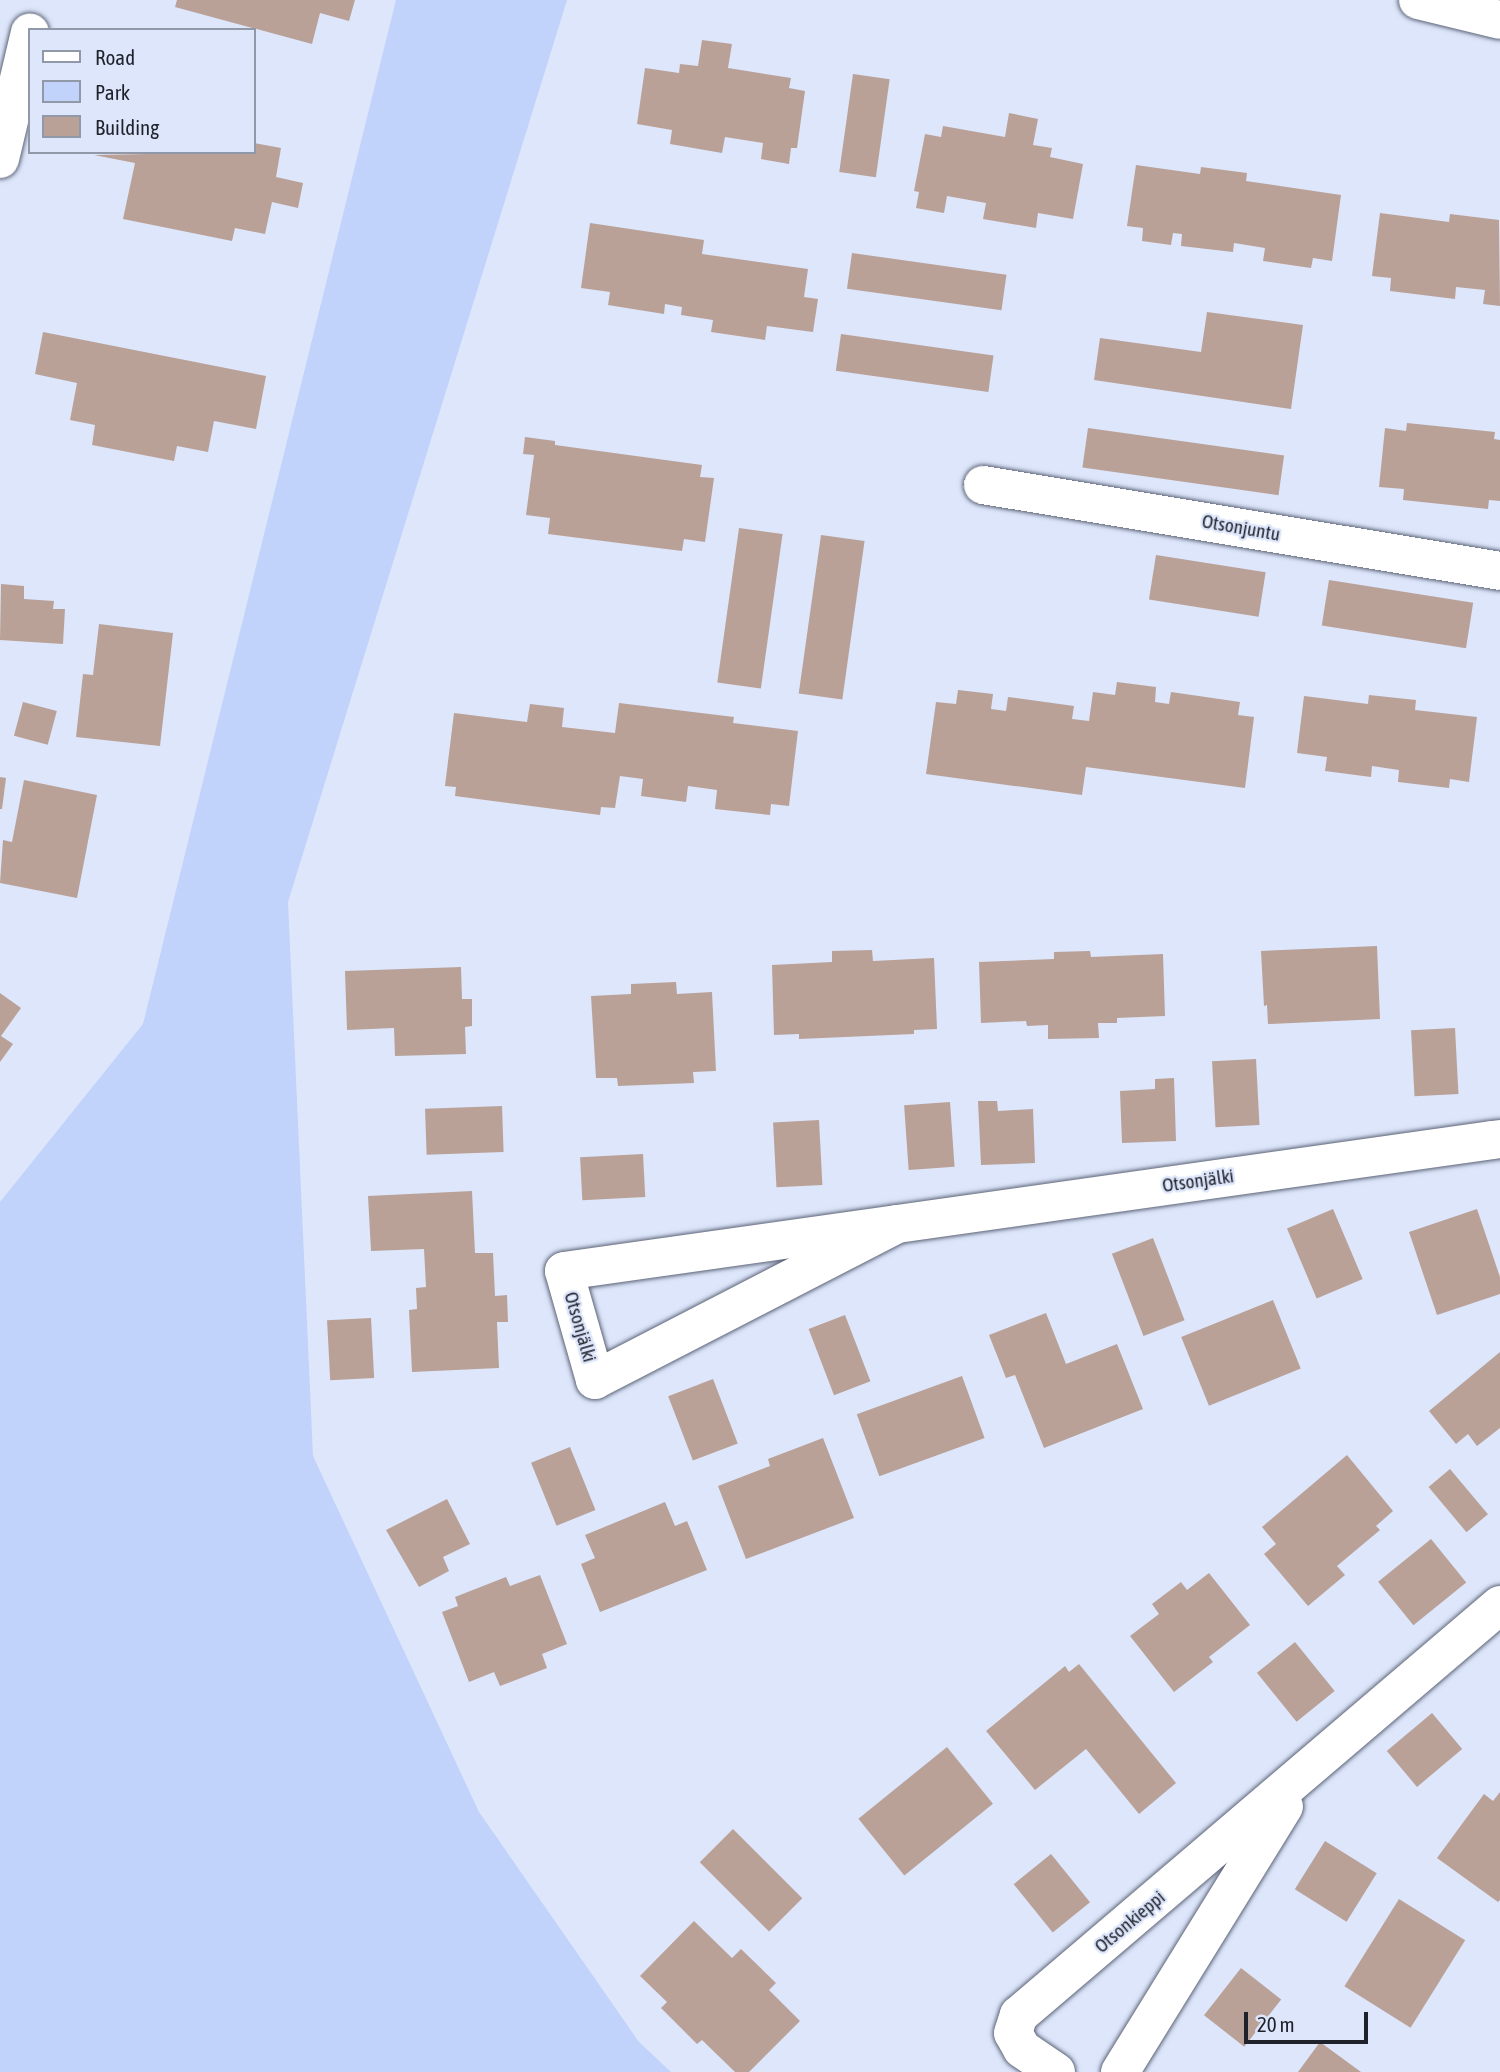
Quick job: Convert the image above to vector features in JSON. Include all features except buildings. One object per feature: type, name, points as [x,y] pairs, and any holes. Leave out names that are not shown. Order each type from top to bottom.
[{"type":"street","points":[[31,28],[37,0]]},
{"type":"street","points":[[1418,0],[1500,20]]},
{"type":"street","points":[[1,154],[28,39]]},
{"type":"street","name":"Otsonjuntu","points":[[983,485],[1500,571]]},
{"type":"street","name":"Otsonjälki","points":[[897,1224],[595,1380],[564,1271],[897,1224],[1500,1139]]},
{"type":"street","name":"Otsonkieppi","points":[[1056,2072],[1022,2049],[1013,2033],[1019,2015],[1301,1778],[1500,1605]]},
{"type":"street","name":"Otsonkieppi","points":[[1120,2072],[1301,1778]]},
{"type":"green space","points":[[396,0],[567,0],[288,902],[313,1456],[479,1812],[639,2042],[671,2072],[0,2072],[0,1202],[143,1024]]}]
